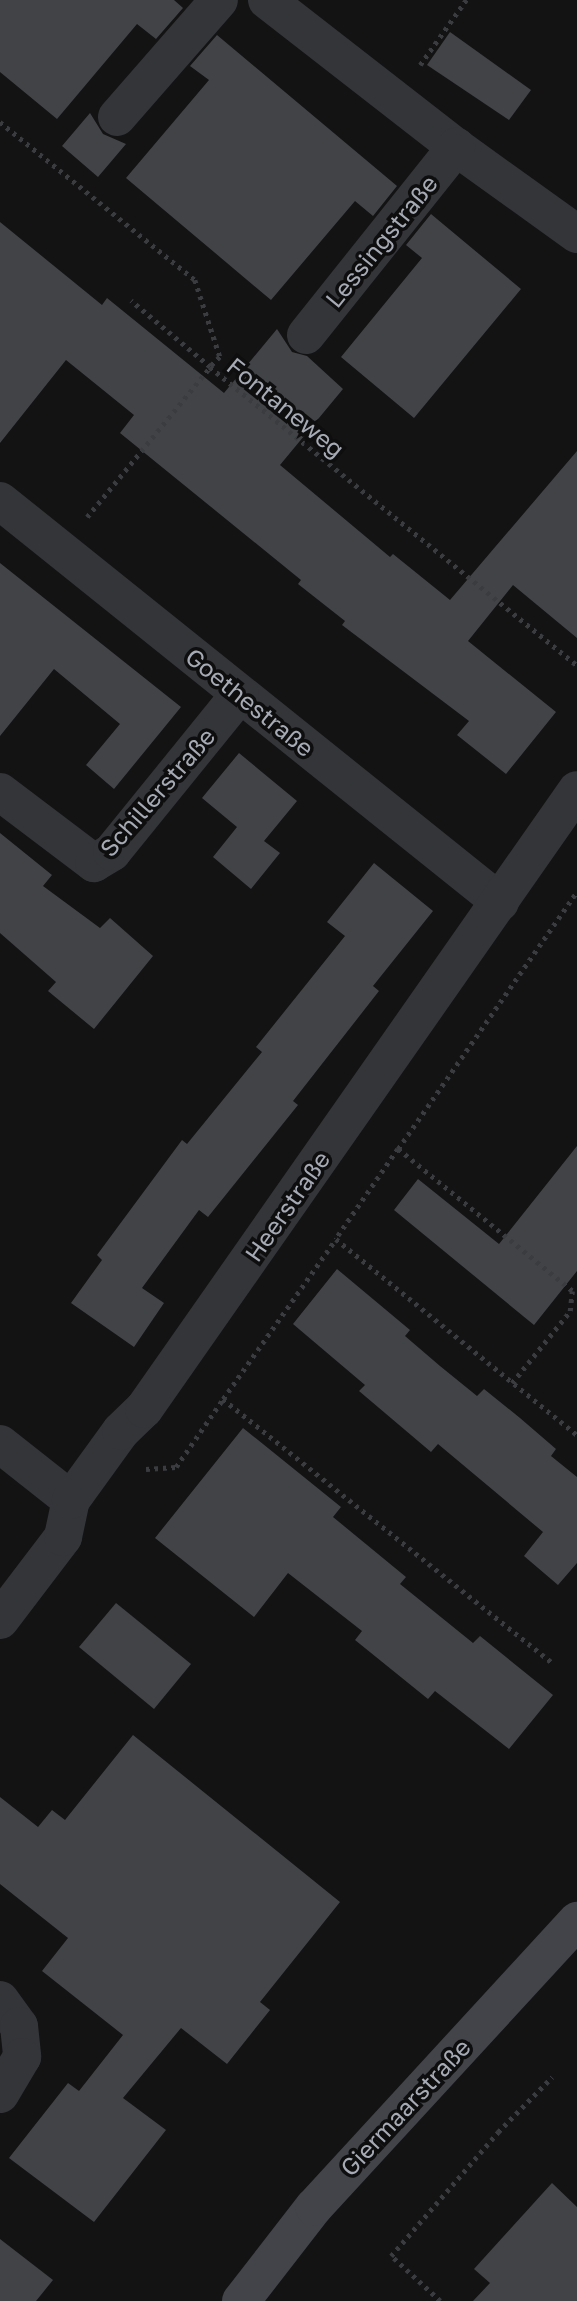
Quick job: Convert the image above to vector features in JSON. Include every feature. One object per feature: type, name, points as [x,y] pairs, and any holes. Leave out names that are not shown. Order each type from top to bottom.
[{"type":"main road","name":"Giermaarstraße","points":[[241,2301],[314,2207],[577,1921]]},
{"type":"street","points":[[117,117],[219,0]]},
{"type":"street","points":[[267,0],[456,147],[577,234]]},
{"type":"street","name":"Lessingstraße","points":[[306,335],[456,147]]},
{"type":"street","name":"Goethestraße","points":[[0,501],[500,902]]},
{"type":"street","name":"Schillerstraße","points":[[0,792],[94,863],[112,852],[240,694]]},
{"type":"street","name":"Heerstraße","points":[[0,1620],[63,1537],[71,1500],[121,1431],[144,1409],[577,790]]},
{"type":"street","points":[[0,1444],[71,1500]]},
{"type":"street","points":[[0,2000],[19,2026],[22,2057],[0,2094]]},
{"type":"path","points":[[395,100],[466,0]]},
{"type":"path","name":"Fontaneweg","points":[[0,122],[195,280],[220,357],[210,367],[577,665]]},
{"type":"path","points":[[60,550],[210,367],[131,301]]},
{"type":"path","points":[[133,1469],[176,1467],[577,891]]},
{"type":"path","points":[[398,1149],[574,1290],[570,1311],[512,1382]]},
{"type":"path","points":[[335,1239],[577,1436]]},
{"type":"path","points":[[223,1399],[552,1663]]},
{"type":"path","points":[[440,2301],[391,2256],[498,2132],[552,2077]]},
{"type":"building","points":[[0,0],[174,0],[183,8],[156,39],[137,24],[57,119],[0,72]]},
{"type":"building","points":[[450,32],[531,90],[509,120],[427,65]]},
{"type":"building","points":[[217,35],[397,186],[373,216],[355,201],[271,300],[126,178],[209,80],[190,66]]},
{"type":"building","points":[[90,113],[103,134],[126,144],[98,177],[62,146]]},
{"type":"building","points":[[431,214],[521,289],[414,418],[341,357],[422,258],[406,245]]},
{"type":"building","points":[[0,222],[102,305],[107,298],[224,393],[277,329],[292,352],[307,356],[343,389],[280,465],[390,557],[393,554],[450,600],[577,451],[577,638],[513,585],[468,641],[556,712],[506,774],[457,735],[469,721],[342,625],[345,621],[298,584],[301,580],[120,433],[134,415],[66,360],[0,443]]},
{"type":"building","points":[[0,563],[181,707],[114,789],[86,765],[120,724],[54,669],[0,736]]},
{"type":"building","points":[[239,753],[297,801],[264,841],[280,853],[251,889],[213,857],[237,827],[202,798]]},
{"type":"building","points":[[0,833],[52,875],[43,886],[100,928],[110,918],[153,956],[94,1029],[48,991],[56,982],[0,933]]},
{"type":"building","points":[[374,863],[433,911],[373,986],[379,991],[293,1101],[298,1105],[208,1217],[199,1210],[142,1288],[164,1303],[134,1347],[71,1303],[102,1260],[97,1255],[182,1140],[187,1144],[262,1052],[256,1047],[345,936],[327,922]]},
{"type":"building","points":[[577,1146],[577,1271],[534,1325],[394,1210],[418,1179],[499,1244]]},
{"type":"building","points":[[337,1269],[410,1330],[405,1336],[440,1366],[477,1396],[484,1389],[556,1449],[551,1456],[577,1477],[577,1563],[558,1585],[524,1556],[543,1532],[438,1444],[431,1452],[359,1391],[365,1385],[293,1324]]},
{"type":"building","points":[[243,1428],[341,1507],[333,1517],[406,1577],[400,1584],[473,1643],[480,1636],[553,1695],[509,1749],[435,1691],[428,1699],[355,1640],[362,1631],[288,1573],[254,1617],[155,1538]]},
{"type":"building","points":[[116,1603],[191,1664],[154,1709],[79,1647]]},
{"type":"building","points":[[133,1735],[340,1902],[260,2002],[270,2010],[227,2064],[181,2028],[123,2098],[166,2130],[94,2222],[9,2158],[68,2083],[79,2091],[123,2035],[42,1971],[68,1938],[0,1884],[0,1797],[38,1827],[52,1810],[65,1820]]},
{"type":"building","points":[[552,2183],[577,2207],[577,2301],[473,2301],[490,2283],[474,2269]]},
{"type":"building","points":[[0,2239],[53,2280],[36,2301],[0,2301]]}]
